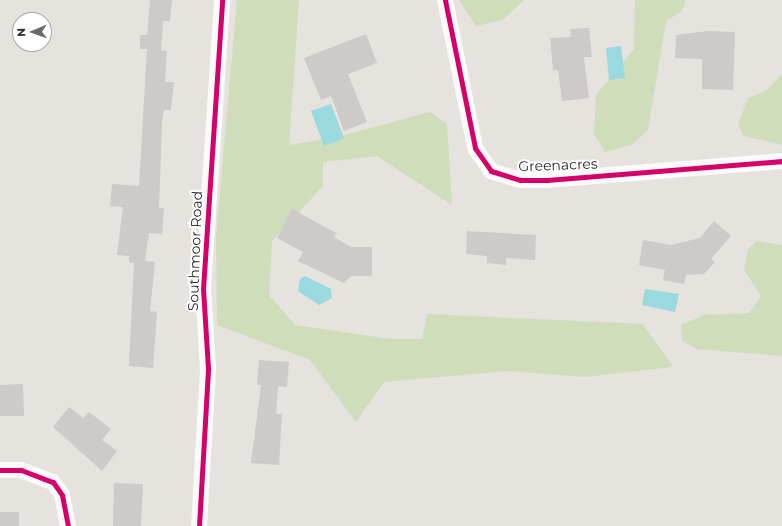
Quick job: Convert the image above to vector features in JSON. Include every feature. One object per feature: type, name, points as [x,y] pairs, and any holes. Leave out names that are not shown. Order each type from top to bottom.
[{"type":"street","name":"Southmoor Road","points":[[199,526],[208,368],[203,289],[222,0]]},
{"type":"street","name":"Greenacres","points":[[445,0],[475,148],[491,171],[521,180],[547,180],[782,161]]},
{"type":"street","points":[[0,470],[21,470],[53,482],[62,495],[68,526]]},
{"type":"green space","points":[[237,0],[299,0],[289,145],[337,137],[430,112],[447,124],[452,205],[377,156],[323,162],[323,186],[272,241],[269,295],[295,325],[390,339],[422,339],[427,314],[643,324],[673,367],[585,377],[507,371],[384,382],[356,422],[310,360],[217,325],[216,237]]},
{"type":"green space","points":[[459,0],[524,0],[503,20],[476,26]]},
{"type":"green space","points":[[635,0],[686,0],[681,12],[666,21],[648,130],[633,144],[605,152],[594,134],[596,95],[634,49]]},
{"type":"green space","points":[[782,74],[782,145],[744,136],[738,125],[748,98],[767,90]]},
{"type":"green space","points":[[757,241],[782,245],[782,356],[697,349],[682,341],[681,325],[704,315],[749,313],[761,296],[744,270],[748,249]]},
{"type":"water","points":[[621,46],[625,78],[609,80],[606,48]]},
{"type":"water","points":[[331,104],[344,138],[324,146],[311,111]]},
{"type":"water","points":[[305,276],[331,289],[332,298],[319,305],[298,291],[300,279]]},
{"type":"water","points":[[645,289],[679,294],[675,312],[642,305]]},
{"type":"building","points":[[150,0],[172,0],[170,21],[163,21],[161,50],[167,51],[165,82],[174,82],[171,110],[164,110],[162,121],[159,208],[164,208],[162,234],[149,233],[145,261],[155,262],[150,311],[157,312],[153,368],[129,366],[134,263],[129,262],[129,256],[117,255],[123,207],[110,206],[112,184],[139,186],[147,49],[140,49],[140,35],[147,35]]},
{"type":"building","points":[[589,28],[592,57],[584,57],[589,98],[562,101],[558,70],[553,70],[550,38],[571,37],[570,29]]},
{"type":"building","points":[[708,31],[735,32],[733,90],[702,89],[702,59],[675,58],[676,35]]},
{"type":"building","points":[[366,34],[377,63],[348,74],[367,122],[344,131],[331,96],[321,100],[304,58]]},
{"type":"building","points":[[292,209],[336,233],[334,237],[351,247],[372,247],[372,276],[351,276],[344,283],[298,261],[303,252],[277,238]]},
{"type":"building","points":[[714,221],[731,236],[711,259],[715,262],[704,274],[686,275],[684,284],[663,280],[665,270],[639,265],[643,240],[671,245],[700,238]]},
{"type":"building","points":[[467,231],[536,235],[535,260],[506,258],[506,265],[487,263],[487,256],[466,254]]},
{"type":"building","points":[[259,360],[289,362],[287,387],[278,386],[276,414],[282,414],[279,465],[251,463],[261,385],[257,385]]},
{"type":"building","points":[[23,384],[24,416],[0,416],[0,385]]},
{"type":"building","points":[[69,407],[83,418],[89,412],[111,429],[102,440],[117,451],[102,471],[53,427]]},
{"type":"building","points":[[114,483],[143,484],[141,526],[113,526]]},
{"type":"building","points":[[0,512],[19,512],[19,526],[0,526]]},
{"type":"cycle path","points":[[199,526],[208,368],[203,289],[222,0]]},
{"type":"cycle path","points":[[445,0],[475,148],[491,171],[521,180],[547,180],[782,161]]},
{"type":"cycle path","points":[[0,470],[21,470],[53,482],[62,495],[68,526]]}]
